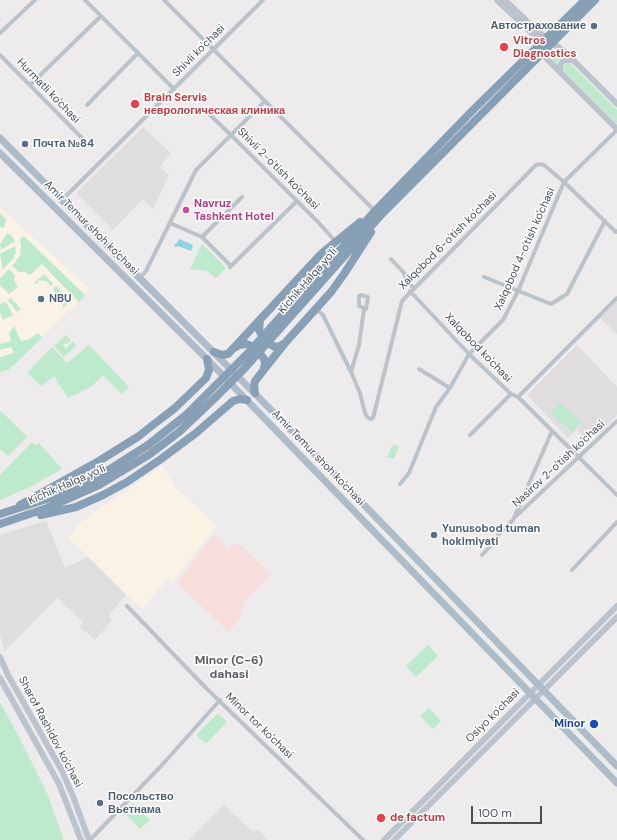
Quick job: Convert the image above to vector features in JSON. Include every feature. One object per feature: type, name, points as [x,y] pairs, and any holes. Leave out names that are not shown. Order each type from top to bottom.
[{"type":"highway","name":"Kichik Halqa yo'li","points":[[545,45],[585,0]]},
{"type":"highway","name":"Kichik Halqa yo'li","points":[[0,524],[57,500],[106,482],[150,454],[179,432],[243,370],[378,213],[545,45],[595,0]]},
{"type":"highway","points":[[214,352],[221,355],[226,355],[236,347],[333,240],[378,213]]},
{"type":"highway","points":[[255,393],[254,383],[285,343],[316,309],[344,274],[378,213]]},
{"type":"highway","points":[[260,320],[259,330],[265,341],[275,347],[285,343]]},
{"type":"highway","points":[[236,347],[247,344],[260,351],[265,361],[262,372]]},
{"type":"highway","points":[[4,513],[98,461],[138,436],[175,408],[208,376],[209,370],[207,359]]},
{"type":"highway","points":[[202,382],[200,394],[204,404],[209,409],[221,411]]},
{"type":"highway","points":[[12,520],[59,511],[85,504],[103,495],[141,473],[196,433],[221,411],[237,400],[247,400]]},
{"type":"highway","points":[[175,408],[186,408],[195,414],[199,422],[196,433]]},
{"type":"highway","name":"Kichik Halqa yo'li","points":[[4,513],[57,500]]},
{"type":"main road","points":[[497,0],[545,45],[574,60],[617,104]]},
{"type":"main road","points":[[505,0],[537,31],[560,72],[617,130]]},
{"type":"main road","points":[[560,72],[562,62],[565,60],[574,60]]},
{"type":"main road","name":"Amir Temur shoh ko'chasi","points":[[0,138],[331,470],[617,766]]},
{"type":"main road","name":"Amir Temur shoh ko'chasi","points":[[0,153],[207,359],[617,783]]},
{"type":"main road","points":[[76,229],[84,222]]},
{"type":"main road","points":[[323,478],[331,470]]},
{"type":"main road","name":"Osiyo ko'chasi","points":[[384,840],[541,687],[617,606]]},
{"type":"main road","points":[[460,621],[466,618],[468,612]]},
{"type":"main road","name":"Osiyo ko'chasi","points":[[541,687],[617,617]]},
{"type":"main road","name":"Sharof Rashidov ko'chasi","points":[[0,657],[8,675],[62,771],[89,840]]},
{"type":"main road","name":"Sharof Rashidov ko'chasi","points":[[0,678],[59,784],[81,840]]},
{"type":"main road","name":"Osiyo ko'chasi","points":[[394,840],[533,695]]},
{"type":"street","points":[[0,33],[35,0]]},
{"type":"street","points":[[85,0],[174,89]]},
{"type":"street","points":[[164,0],[214,48],[378,213]]},
{"type":"street","name":"Shivli ko'chasi","points":[[62,200],[263,0]]},
{"type":"street","points":[[30,85],[101,16]]},
{"type":"street","points":[[87,105],[138,53]]},
{"type":"street","name":"Hurmatli ko'chasi","points":[[0,55],[83,140]]},
{"type":"street","points":[[140,278],[146,271],[196,170],[230,134],[265,101]]},
{"type":"street","name":"Shivli 2-o'tish ko'chasi","points":[[210,115],[318,222],[333,240]]},
{"type":"street","name":"Xalqobod 4-o'tish ko'chasi","points":[[400,484],[409,473],[436,407],[450,388],[469,354],[503,320],[518,291],[564,182],[617,130]]},
{"type":"street","name":"Xalqobod 6-o'tish ko'chasi","points":[[351,372],[360,393],[364,413],[372,419],[402,301],[410,291],[536,165],[544,165],[564,182]]},
{"type":"street","points":[[564,182],[616,232],[617,231]]},
{"type":"street","points":[[202,237],[242,197]]},
{"type":"street","points":[[170,223],[202,237],[231,266],[297,202]]},
{"type":"street","points":[[484,277],[549,304],[566,296],[605,221]]},
{"type":"street","points":[[391,259],[404,273],[407,281],[414,288]]},
{"type":"street","name":"Xalqobod ko'chasi","points":[[410,291],[469,354],[510,394],[518,397],[617,495]]},
{"type":"street","points":[[518,397],[617,298]]},
{"type":"street","points":[[316,309],[322,315],[351,372]]},
{"type":"street","points":[[351,372],[359,345],[364,309]]},
{"type":"street","points":[[419,369],[450,388]]},
{"type":"street","points":[[470,435],[510,394]]},
{"type":"street","name":"Nasirov 2-o'tish ko'chasi","points":[[513,520],[617,421]]},
{"type":"street","points":[[482,554],[513,520],[552,431]]},
{"type":"street","points":[[572,570],[617,522]]},
{"type":"street","name":"Minor tor ko'chasi","points":[[127,606],[185,667],[363,840]]},
{"type":"street","points":[[89,840],[162,765],[220,700]]},
{"type":"shaded area","points":[[143,127],[171,153],[160,167],[169,175],[153,209],[143,199],[113,230],[76,193]]},
{"type":"shaded area","points":[[0,207],[90,290],[13,366],[8,370],[0,372]]},
{"type":"shaded area","points":[[617,301],[617,334],[600,318]]},
{"type":"shaded area","points":[[577,345],[617,387],[617,415],[602,430],[598,427],[586,439],[577,429],[568,438],[527,395]]},
{"type":"shaded area","points":[[162,466],[176,488],[217,525],[172,583],[167,580],[142,609],[69,538],[81,522]]},
{"type":"shaded area","points":[[46,521],[65,568],[88,557],[126,595],[109,615],[112,620],[95,640],[80,627],[83,622],[57,598],[5,651],[0,635],[0,535]]},
{"type":"shaded area","points":[[214,534],[228,549],[235,543],[243,547],[271,575],[244,602],[239,619],[229,632],[177,583]]},
{"type":"shaded area","points":[[224,805],[253,832],[258,830],[268,840],[189,840]]},
{"type":"green space","points":[[558,52],[565,57],[559,59],[557,65],[553,61],[552,56]]},
{"type":"green space","points":[[567,63],[571,64],[617,110],[617,124],[564,71],[564,65]]},
{"type":"green space","points":[[0,213],[6,219],[4,228],[0,227]]},
{"type":"green space","points":[[7,233],[12,236],[15,241],[1,250],[0,245]]},
{"type":"green space","points":[[24,236],[85,295],[79,302],[42,264],[30,275],[25,272],[19,272],[12,266],[20,256],[20,239]]},
{"type":"green space","points":[[202,244],[226,268],[216,278],[207,271],[190,269]]},
{"type":"green space","points":[[15,246],[16,252],[13,259],[2,270],[0,254]]},
{"type":"green space","points":[[9,269],[15,276],[14,281],[18,287],[9,294],[0,285],[0,278]]},
{"type":"green space","points":[[44,274],[53,284],[51,286],[46,281],[39,280],[36,284],[34,283]]},
{"type":"green space","points":[[56,286],[71,301],[63,308],[62,306],[65,302],[53,290]]},
{"type":"green space","points":[[11,298],[21,309],[17,312],[8,300]]},
{"type":"green space","points":[[6,302],[13,315],[3,320],[0,312],[0,304]]},
{"type":"green space","points":[[14,326],[21,341],[28,340],[38,333],[42,338],[13,366],[8,370],[0,372],[0,357],[14,353],[11,347],[0,350],[0,344],[11,341],[9,334]]},
{"type":"green space","points":[[66,335],[71,340],[67,344],[66,343],[63,345],[66,349],[73,341],[76,346],[64,357],[54,346]]},
{"type":"green space","points":[[89,345],[129,387],[122,394],[103,375],[91,387],[68,398],[54,376],[41,386],[27,373],[52,347],[67,363]]},
{"type":"green space","points":[[560,403],[581,422],[572,432],[551,413]]},
{"type":"green space","points":[[1,411],[27,437],[8,456],[0,449]]},
{"type":"green space","points":[[32,442],[36,445],[39,443],[62,469],[30,487],[0,500],[0,475]]},
{"type":"green space","points":[[393,444],[399,447],[394,459],[387,457]]},
{"type":"green space","points":[[428,645],[438,656],[416,677],[406,666]]},
{"type":"green space","points":[[0,702],[47,793],[64,840],[0,840]]},
{"type":"green space","points":[[429,708],[441,721],[433,729],[420,716]]},
{"type":"green space","points":[[218,713],[227,722],[206,744],[196,735]]},
{"type":"green space","points":[[133,803],[150,820],[140,829],[123,811]]},
{"type":"water","points":[[179,239],[193,245],[191,251],[178,246],[175,247],[174,245]]},
{"type":"place","name":"Автострахование","points":[[594,26]]},
{"type":"place","name":"Vitros Diagnostics","points":[[504,47]]},
{"type":"place","name":"Brain Servis неврологическая клиника","points":[[135,104]]},
{"type":"place","name":"Почта №84","points":[[25,144]]},
{"type":"place","name":"Navruz Tashkent Hotel","points":[[186,210]]},
{"type":"place","name":"NBU","points":[[41,299]]},
{"type":"place","name":"Yunusobod tuman hokimiyati","points":[[434,535]]},
{"type":"place","name":"Minor","points":[[594,724]]},
{"type":"place","name":"Посольство Вьетнама","points":[[100,803]]},
{"type":"place","name":"de factum","points":[[381,818]]},
{"type":"district","name":"Minor (C-6) dahasi","points":[[229,668]]}]
